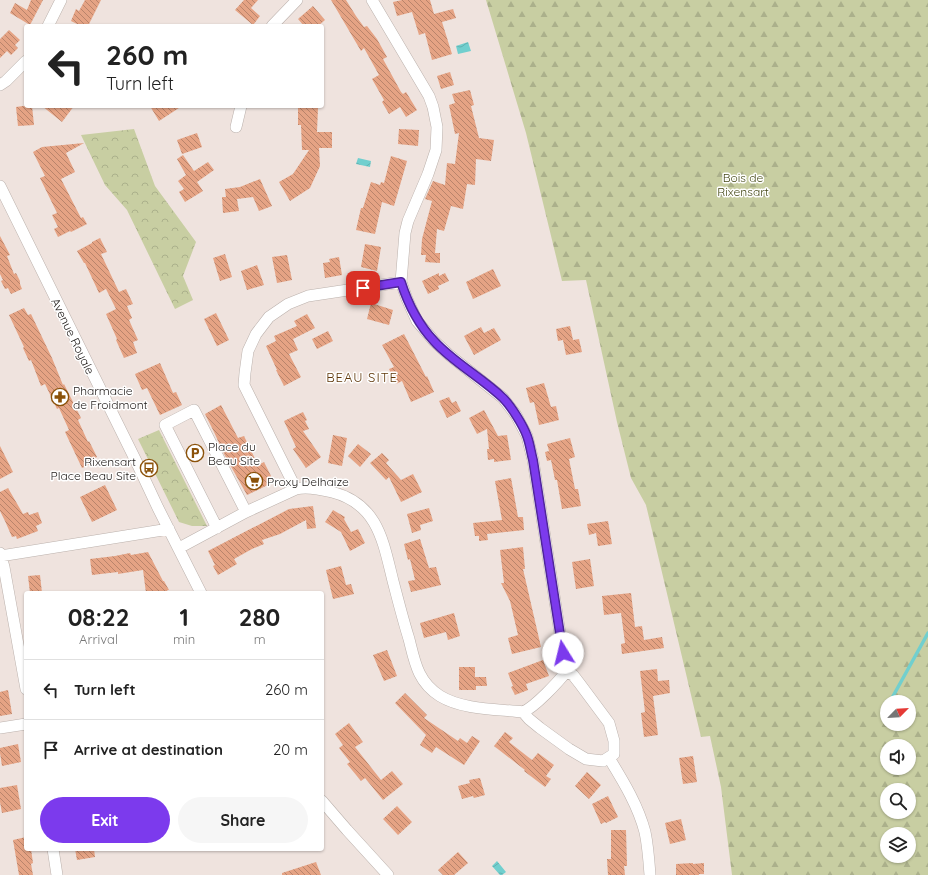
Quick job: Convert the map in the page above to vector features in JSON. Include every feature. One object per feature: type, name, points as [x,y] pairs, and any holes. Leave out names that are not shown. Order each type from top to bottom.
[{"type":"street","points":[[49,24],[61,0]]},
{"type":"street","points":[[274,24],[297,0]]},
{"type":"street","points":[[372,0],[429,96],[437,127],[436,150],[428,174],[408,221],[405,234],[401,282],[407,299],[418,321],[434,341],[448,354],[504,398],[528,436],[566,672]]},
{"type":"street","points":[[0,85],[24,63]]},
{"type":"street","points":[[236,127],[241,108]]},
{"type":"street","name":"Avenue Royale","points":[[0,186],[200,591]]},
{"type":"street","points":[[296,489],[244,385],[248,351],[256,334],[269,316],[288,304],[308,296],[401,282]]},
{"type":"street","points":[[217,528],[165,425],[194,410],[246,512]]},
{"type":"street","points":[[179,548],[246,512],[296,489],[302,488],[323,490],[341,494],[359,505],[370,515],[379,530],[416,665],[421,678],[441,696],[464,706],[523,712],[528,710],[566,672]]},
{"type":"street","points":[[24,678],[0,555],[169,529]]},
{"type":"street","points":[[523,712],[540,728],[586,759],[603,761],[614,754],[614,741],[609,723],[580,684],[573,676],[566,672]]},
{"type":"street","points":[[0,728],[24,724]]},
{"type":"street","points":[[609,758],[625,784],[639,814],[645,832],[649,853],[650,875]]},
{"type":"street","points":[[324,803],[388,875]]},
{"type":"street","points":[[53,851],[57,875]]},
{"type":"green space","name":"Bois de Rixensart","points":[[486,0],[928,0],[928,875],[732,875],[721,787],[710,736],[701,737],[646,505],[631,478],[617,422],[586,280],[562,281],[526,133]]},
{"type":"green space","points":[[134,129],[155,186],[196,242],[183,276],[193,300],[175,309],[127,210],[105,185],[81,135]]},
{"type":"green space","points":[[159,430],[207,526],[192,526],[179,522],[138,439]]},
{"type":"water","points":[[468,42],[471,51],[458,54],[456,46]]},
{"type":"water","points":[[358,158],[371,161],[370,167],[356,164]]},
{"type":"water","points":[[497,861],[506,872],[502,875],[500,875],[492,866]]},
{"type":"building","points":[[31,0],[43,0],[31,24],[10,13],[15,3],[27,10]]},
{"type":"building","points":[[85,0],[101,0],[89,24],[77,24],[71,21],[76,9],[79,11]]},
{"type":"building","points":[[244,0],[258,0],[251,8],[260,16],[254,24],[252,24],[235,10]]},
{"type":"building","points":[[331,0],[346,0],[364,27],[367,26],[377,39],[387,57],[383,59],[401,92],[403,94],[406,92],[417,110],[406,117],[400,107],[389,114],[382,102],[384,100],[372,79],[379,75],[364,48],[361,51]]},
{"type":"building","points":[[402,0],[430,0],[434,14],[453,9],[456,18],[442,22],[452,54],[432,60],[425,33],[419,35],[412,12],[397,16],[393,2]]},
{"type":"building","points":[[313,6],[325,20],[320,24],[302,24],[298,19]]},
{"type":"building","points":[[9,30],[20,40],[15,45],[18,48],[11,55],[7,51],[0,58],[0,39]]},
{"type":"building","points":[[450,72],[454,85],[441,89],[437,76]]},
{"type":"building","points":[[470,90],[474,105],[471,106],[479,138],[494,140],[491,161],[476,159],[475,185],[467,184],[463,209],[451,206],[444,231],[437,229],[435,253],[440,253],[440,263],[425,262],[426,255],[421,255],[422,239],[432,201],[425,199],[433,181],[445,185],[447,163],[455,164],[459,133],[455,134],[449,105],[455,103],[452,94]]},
{"type":"building","points":[[24,106],[24,108],[32,108],[34,125],[18,126],[16,107]]},
{"type":"building","points":[[44,108],[72,108],[62,122]]},
{"type":"building","points":[[151,108],[179,108],[159,121]]},
{"type":"building","points":[[298,108],[318,108],[317,132],[332,132],[332,148],[319,148],[320,166],[310,188],[290,201],[279,182],[293,174],[309,150],[302,150],[301,125],[298,125]]},
{"type":"building","points":[[399,129],[419,130],[418,146],[398,144]]},
{"type":"building","points":[[197,133],[202,147],[182,154],[177,140]]},
{"type":"building","points":[[84,143],[66,153],[75,172],[61,179],[81,218],[83,217],[87,224],[58,237],[54,229],[58,227],[52,215],[57,213],[40,178],[45,176],[33,152],[42,147]]},
{"type":"building","points":[[183,155],[194,171],[208,162],[214,170],[197,182],[203,191],[185,202],[179,192],[184,189],[178,181],[186,175],[177,159]]},
{"type":"building","points":[[391,156],[407,161],[394,206],[382,202],[375,234],[356,230],[361,208],[363,208],[371,182],[380,185],[381,182],[384,183]]},
{"type":"building","points":[[260,179],[272,206],[259,211],[253,197],[237,199],[239,211],[223,213],[222,197],[226,197],[225,189],[240,187]]},
{"type":"building","points":[[0,236],[10,255],[7,256],[14,274],[16,273],[20,281],[22,289],[11,294],[8,288],[5,289],[1,281],[3,280],[0,274]]},
{"type":"building","points":[[100,238],[107,252],[101,254],[119,292],[126,289],[133,304],[127,306],[132,318],[129,320],[138,340],[133,342],[137,353],[124,358],[106,314],[116,309],[106,289],[99,293],[85,263],[77,251]]},
{"type":"building","points":[[365,244],[381,247],[377,271],[361,267]]},
{"type":"building","points":[[225,254],[232,277],[220,281],[213,258]]},
{"type":"building","points":[[287,255],[292,280],[277,283],[272,257]]},
{"type":"building","points":[[339,257],[342,275],[325,278],[323,263],[330,262],[329,259]]},
{"type":"building","points":[[257,265],[264,285],[247,290],[241,271]]},
{"type":"building","points":[[493,269],[501,286],[473,299],[466,282]]},
{"type":"building","points":[[439,273],[439,276],[445,273],[449,281],[438,286],[439,289],[428,294],[422,281]]},
{"type":"building","points":[[371,303],[393,310],[389,325],[367,319]]},
{"type":"building","points":[[24,308],[28,315],[31,314],[63,385],[64,384],[81,418],[78,420],[88,442],[89,441],[97,457],[93,459],[94,462],[82,468],[65,432],[69,430],[59,408],[57,409],[45,384],[41,386],[31,360],[29,361],[9,315]]},
{"type":"building","points":[[216,313],[229,340],[217,346],[204,319]]},
{"type":"building","points":[[307,314],[315,328],[293,339],[298,350],[289,354],[301,377],[284,386],[266,346],[276,341],[274,336],[297,326],[294,321]]},
{"type":"building","points":[[570,326],[573,340],[579,339],[582,352],[566,355],[563,340],[558,341],[556,329]]},
{"type":"building","points":[[481,327],[484,333],[494,328],[501,340],[474,355],[464,336]]},
{"type":"building","points":[[328,331],[333,341],[317,349],[312,339]]},
{"type":"building","points":[[404,334],[434,392],[411,402],[402,381],[396,384],[389,369],[394,367],[382,345]]},
{"type":"building","points":[[160,363],[173,393],[176,392],[182,405],[160,415],[147,388],[142,390],[135,374]]},
{"type":"building","points":[[544,383],[551,407],[556,406],[559,420],[539,425],[534,402],[530,403],[526,388]]},
{"type":"building","points":[[449,397],[452,403],[456,401],[461,411],[447,418],[439,401]]},
{"type":"building","points":[[221,405],[238,438],[244,436],[258,465],[264,462],[274,482],[247,495],[224,454],[205,414]]},
{"type":"building","points":[[484,410],[498,436],[507,435],[511,460],[494,462],[494,459],[488,460],[487,449],[489,449],[487,429],[477,434],[469,418]]},
{"type":"building","points":[[303,412],[309,429],[303,431],[321,457],[306,468],[293,449],[296,447],[284,421]]},
{"type":"building","points":[[333,435],[347,438],[342,466],[328,463]]},
{"type":"building","points":[[570,438],[575,457],[569,459],[575,489],[578,489],[581,506],[562,509],[557,480],[555,480],[551,460],[547,461],[545,452],[549,451],[547,444]]},
{"type":"building","points":[[358,444],[371,454],[360,467],[348,456]]},
{"type":"building","points":[[0,446],[13,472],[0,479]]},
{"type":"building","points":[[382,453],[389,460],[386,463],[401,480],[413,474],[422,492],[401,502],[389,477],[386,480],[370,463]]},
{"type":"building","points":[[511,478],[518,517],[523,517],[524,530],[487,534],[488,540],[479,541],[479,536],[475,536],[473,523],[502,520],[495,481]]},
{"type":"building","points":[[105,485],[117,510],[92,522],[80,497]]},
{"type":"building","points":[[8,488],[23,514],[28,512],[29,515],[38,512],[42,523],[36,526],[38,531],[17,539],[16,536],[12,537],[0,511],[0,492]]},
{"type":"building","points":[[313,506],[316,528],[307,529],[306,520],[280,534],[262,540],[264,544],[234,559],[237,564],[218,575],[208,551],[289,509]]},
{"type":"building","points":[[429,508],[433,521],[420,525],[421,530],[412,533],[407,514]]},
{"type":"building","points":[[333,510],[345,517],[344,519],[351,532],[358,529],[365,543],[350,551],[341,532],[325,522]]},
{"type":"building","points":[[608,521],[612,544],[598,546],[596,533],[589,535],[587,524]]},
{"type":"building","points":[[420,539],[429,568],[436,567],[441,585],[411,592],[408,581],[415,580],[410,559],[408,560],[404,544]]},
{"type":"building","points":[[523,547],[525,569],[523,569],[541,647],[512,654],[508,638],[518,635],[510,601],[501,583],[504,583],[500,550]]},
{"type":"building","points":[[148,552],[169,590],[146,591],[143,570],[118,574],[118,572],[92,575],[90,559],[130,553],[131,555]]},
{"type":"building","points":[[590,559],[594,586],[576,589],[572,562]]},
{"type":"building","points":[[341,566],[346,585],[351,584],[354,594],[333,599],[326,570]]},
{"type":"building","points":[[40,575],[42,591],[30,591],[28,576]]},
{"type":"building","points":[[631,593],[635,627],[642,626],[644,640],[662,637],[664,648],[622,654],[621,644],[625,643],[621,613],[604,615],[602,596]]},
{"type":"building","points":[[454,613],[460,636],[448,640],[446,632],[424,638],[420,623]]},
{"type":"building","points":[[387,650],[397,676],[384,681],[373,655]]},
{"type":"building","points":[[543,660],[549,676],[526,684],[528,690],[515,695],[511,687],[513,686],[508,673]]},
{"type":"building","points":[[459,667],[475,667],[475,677],[486,677],[487,686],[476,686],[476,690],[459,690]]},
{"type":"building","points":[[657,669],[658,681],[669,680],[670,693],[653,696],[658,735],[644,737],[641,713],[645,712],[640,671]]},
{"type":"building","points":[[8,690],[12,714],[0,716],[0,692]]},
{"type":"building","points":[[405,693],[427,715],[424,718],[458,741],[460,738],[467,743],[472,736],[480,741],[464,765],[436,747],[432,753],[420,745],[426,735],[395,703]]},
{"type":"building","points":[[349,723],[363,742],[355,747],[381,780],[392,771],[403,784],[383,800],[365,778],[361,781],[347,764],[350,762],[339,748],[343,745],[335,734]]},
{"type":"building","points":[[505,732],[513,738],[509,742],[532,760],[538,753],[554,765],[546,776],[551,779],[545,787],[494,746]]},
{"type":"building","points":[[18,744],[21,762],[2,766],[0,748]]},
{"type":"building","points":[[693,756],[697,782],[683,784],[679,758]]},
{"type":"building","points":[[587,772],[601,785],[589,799],[575,786]]},
{"type":"building","points":[[480,778],[485,795],[462,799],[458,786],[470,783],[469,780]]},
{"type":"building","points":[[17,785],[21,809],[2,813],[0,788]]},
{"type":"building","points":[[608,796],[618,817],[601,824],[592,804]]},
{"type":"building","points":[[397,806],[412,822],[398,835],[383,819]]},
{"type":"building","points":[[681,819],[686,840],[670,844],[665,823]]},
{"type":"building","points":[[611,830],[626,830],[627,866],[624,866],[625,875],[608,875],[607,859],[611,859]]},
{"type":"building","points":[[24,837],[24,851],[31,851],[33,863],[31,864],[33,875],[19,875],[13,840]]},
{"type":"building","points":[[75,851],[94,851],[95,857],[77,860]]},
{"type":"building","points":[[458,852],[468,863],[454,875],[443,875],[438,870]]},
{"type":"building","points":[[316,862],[321,875],[282,875],[282,873]]},
{"type":"building","points":[[704,863],[704,874],[676,875],[676,864]]},
{"type":"waterway","points":[[894,695],[928,633]]},
{"type":"place","name":"Pharmacie de Froidmont","points":[[60,397]]},
{"type":"place","name":"Place du Beau Site","points":[[195,453]]},
{"type":"place","name":"Rixensart Place Beau Site","points":[[149,468]]},
{"type":"place","name":"Proxy Delhaize","points":[[254,481]]},
{"type":"district","name":"BEAU SITE","points":[[362,377]]},
{"type":"route","points":[[363,288],[401,282],[407,299],[418,321],[434,341],[448,354],[504,398],[528,436],[563,653]]}]
